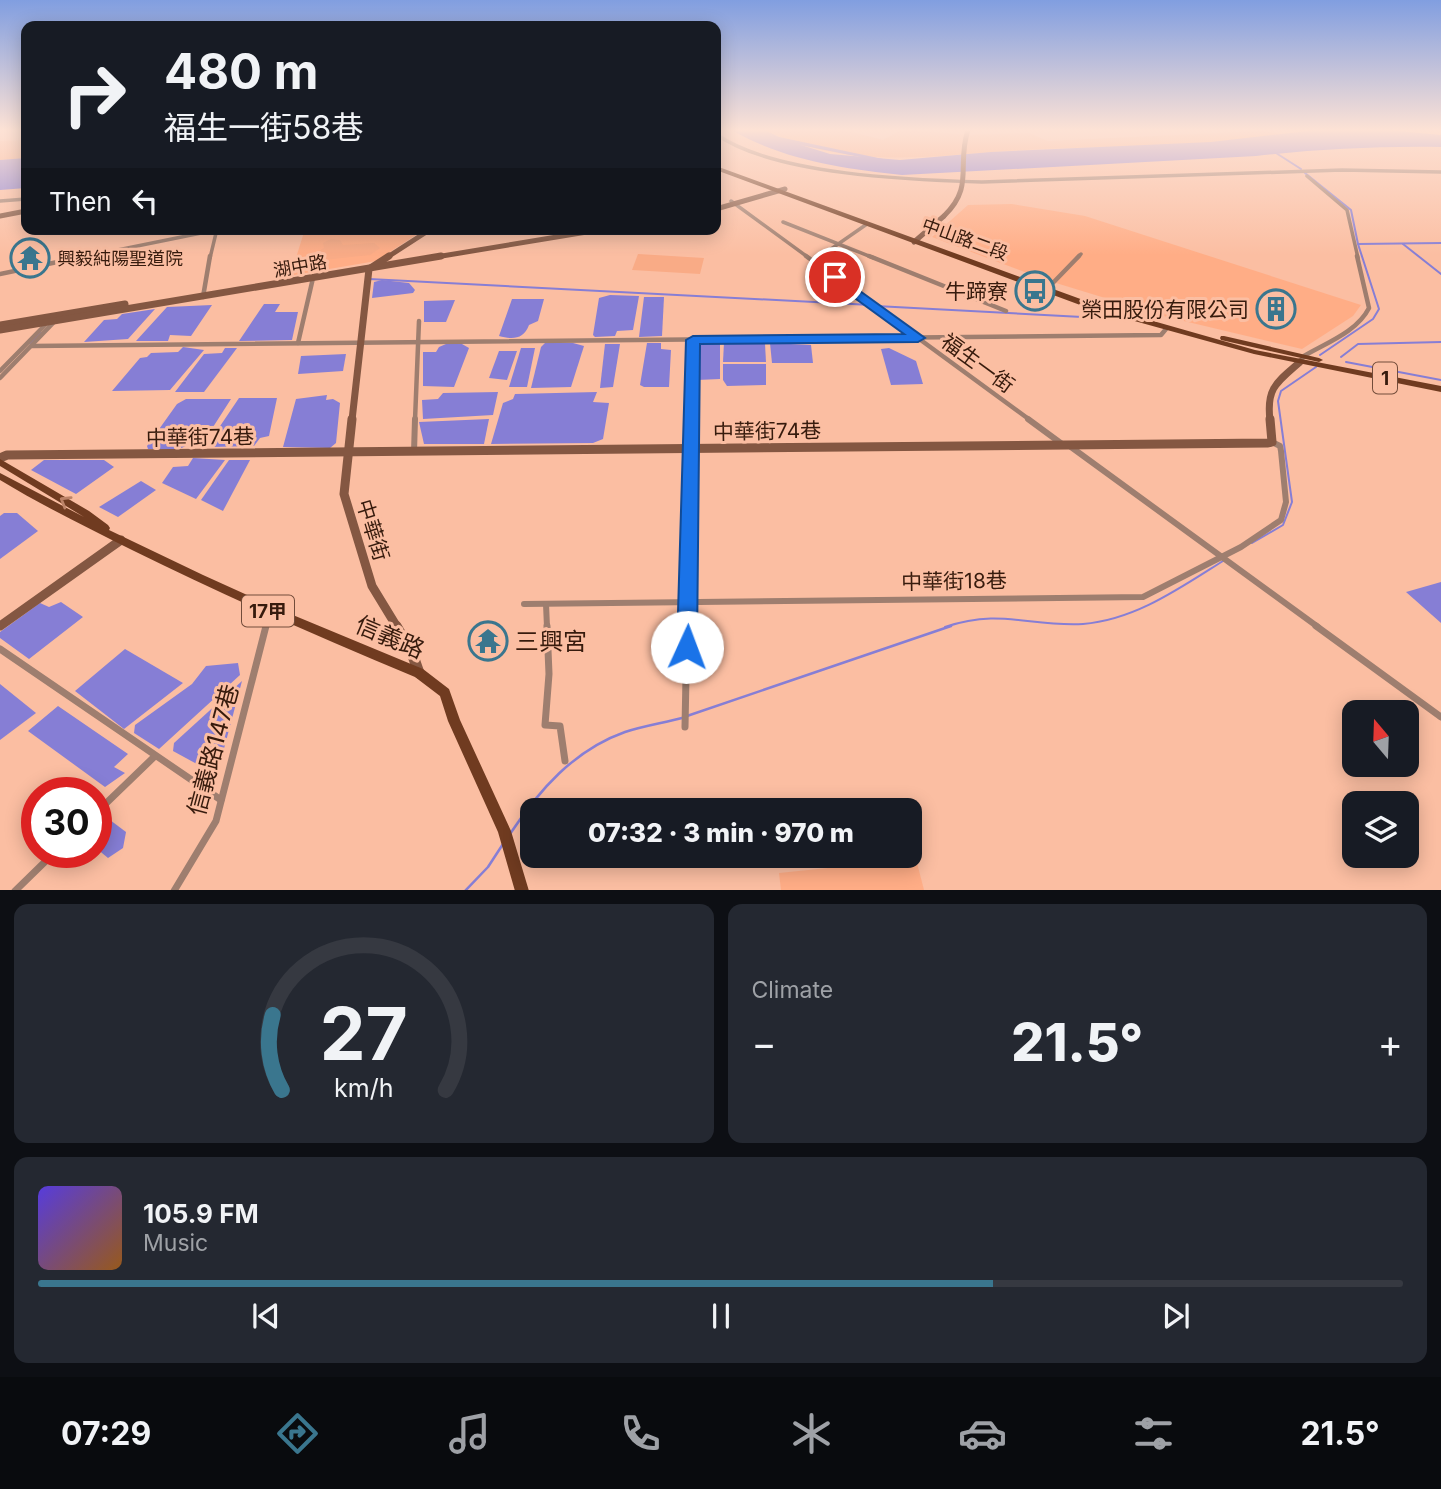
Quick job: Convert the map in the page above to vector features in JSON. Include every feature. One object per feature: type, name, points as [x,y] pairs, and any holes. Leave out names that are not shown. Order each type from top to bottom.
[{"type":"main road","name":"中山路二段","points":[[731,172],[1049,287],[1166,324],[1305,360]]},
{"type":"main road","name":"中山路二段","points":[[779,189],[1081,303],[1166,329],[1329,365]]},
{"type":"main road","name":"1","points":[[1329,365],[1441,387]]},
{"type":"main road","name":"信義路","points":[[0,460],[86,514],[121,540]]},
{"type":"main road","name":"信義路","points":[[0,476],[36,498],[270,612],[419,673],[445,693],[454,721],[506,835],[511,859],[523,890]]},
{"type":"street","points":[[841,172],[876,178],[926,181],[1023,181],[1298,172]]},
{"type":"street","points":[[917,240],[958,204],[963,192],[963,172]]},
{"type":"street","points":[[1418,172],[1441,172]]},
{"type":"street","points":[[1272,442],[1267,405],[1270,389],[1305,360],[1360,323],[1368,314],[1369,308],[1347,210],[1307,176]]},
{"type":"street","points":[[721,206],[779,189]]},
{"type":"street","points":[[0,201],[21,199]]},
{"type":"street","name":"福生一街","points":[[733,203],[1441,717]]},
{"type":"street","points":[[0,216],[21,213]]},
{"type":"street","points":[[783,222],[1006,311]]},
{"type":"street","points":[[813,262],[867,224]]},
{"type":"street","points":[[0,274],[189,235]]},
{"type":"street","points":[[203,294],[217,235]]},
{"type":"street","points":[[369,269],[422,235]]},
{"type":"street","name":"湖中路","points":[[0,330],[547,235]]},
{"type":"street","name":"湖中路","points":[[0,325],[313,278],[570,235]]},
{"type":"street","points":[[1049,287],[1082,254]]},
{"type":"street","name":"中華街","points":[[369,269],[344,494],[366,571],[382,606],[412,653],[419,673]]},
{"type":"street","points":[[298,343],[313,278]]},
{"type":"street","points":[[0,378],[55,321]]},
{"type":"street","points":[[414,452],[419,321]]},
{"type":"street","points":[[0,371],[47,323]]},
{"type":"street","points":[[32,346],[1161,335],[1166,329]]},
{"type":"street","points":[[685,725],[693,340]]},
{"type":"street","name":"中華街74巷","points":[[0,460],[7,455],[1272,442]]},
{"type":"street","name":"中華街18巷","points":[[524,604],[1143,597],[1241,547],[1281,520],[1286,502],[1281,451],[1280,446],[1272,442]]},
{"type":"street","points":[[0,626],[121,540]]},
{"type":"street","points":[[546,604],[548,674],[544,724],[560,726],[565,761]]},
{"type":"street","name":"信義路147巷","points":[[175,890],[206,841],[221,800],[270,612]]},
{"type":"street","points":[[0,649],[154,757],[221,800]]},
{"type":"street","points":[[112,798],[154,757]]},
{"type":"street","points":[[16,890],[39,868]]},
{"type":"shaded area","points":[[0,172],[21,172],[21,188],[0,190]]},
{"type":"shaded area","points":[[871,172],[967,172],[902,175]]},
{"type":"shaded area","points":[[1012,204],[1085,216],[1361,305],[1353,316],[1302,349],[1167,317],[1043,279],[932,237],[968,205]]},
{"type":"shaded area","points":[[303,235],[416,235],[376,261],[291,274]]},
{"type":"shaded area","points":[[331,239],[340,240],[343,245],[374,243],[380,248],[370,255],[305,262],[315,259],[315,253],[324,248],[323,243]]},
{"type":"shaded area","points":[[638,254],[704,258],[700,274],[632,270]]},
{"type":"shaded area","points":[[382,280],[409,283],[415,290],[413,293],[372,298],[374,282]]},
{"type":"shaded area","points":[[610,295],[639,296],[633,330],[617,331],[615,336],[595,337],[593,335],[599,298]]},
{"type":"shaded area","points":[[644,297],[664,297],[662,336],[639,337]]},
{"type":"shaded area","points":[[512,299],[544,299],[538,321],[529,325],[521,336],[499,336]]},
{"type":"shaded area","points":[[455,300],[446,322],[424,322],[424,301]]},
{"type":"shaded area","points":[[264,304],[280,304],[275,312],[298,312],[292,340],[239,341]]},
{"type":"shaded area","points":[[212,305],[191,336],[170,335],[168,341],[136,341],[167,307]]},
{"type":"shaded area","points":[[155,309],[128,339],[84,342],[104,320]]},
{"type":"shaded area","points":[[724,342],[765,344],[766,362],[723,362]]},
{"type":"shaded area","points":[[545,343],[573,343],[584,346],[571,387],[531,388],[541,347]]},
{"type":"shaded area","points":[[647,343],[661,343],[661,349],[671,350],[669,387],[640,385]]},
{"type":"shaded area","points":[[697,343],[720,343],[720,379],[697,380]]},
{"type":"shaded area","points":[[770,343],[811,345],[813,363],[772,363]]},
{"type":"shaded area","points":[[446,344],[462,344],[469,348],[454,387],[423,386],[423,352],[436,352]]},
{"type":"shaded area","points":[[605,344],[620,344],[613,387],[600,388]]},
{"type":"shaded area","points":[[183,347],[204,350],[170,390],[112,391],[140,358],[151,353],[178,352]]},
{"type":"shaded area","points":[[225,348],[237,348],[204,392],[175,392],[204,354],[222,353]]},
{"type":"shaded area","points":[[521,348],[535,348],[527,387],[509,387]]},
{"type":"shaded area","points":[[889,348],[916,361],[923,384],[891,385],[881,349]]},
{"type":"shaded area","points":[[499,351],[517,351],[507,380],[489,378]]},
{"type":"shaded area","points":[[346,354],[343,371],[298,374],[301,356]]},
{"type":"shaded area","points":[[723,364],[766,364],[766,385],[727,386],[723,380]]},
{"type":"shaded area","points":[[498,392],[493,415],[423,419],[422,400],[438,399],[443,393]]},
{"type":"shaded area","points":[[597,392],[593,402],[609,403],[603,439],[593,443],[491,444],[503,403],[513,399],[515,394]]},
{"type":"shaded area","points":[[327,395],[326,400],[333,399],[340,403],[336,443],[330,448],[283,447],[296,399]]},
{"type":"shaded area","points":[[239,398],[277,398],[269,436],[260,438],[254,446],[210,447],[208,444]]},
{"type":"shaded area","points":[[186,399],[231,399],[206,438],[192,439],[189,444],[179,449],[148,449],[147,446],[177,404]]},
{"type":"shaded area","points":[[489,419],[484,444],[424,444],[419,422]]},
{"type":"shaded area","points":[[193,458],[225,460],[196,499],[162,483],[173,467],[188,466]]},
{"type":"shaded area","points":[[44,460],[104,460],[114,467],[76,494],[31,470]]},
{"type":"shaded area","points":[[229,460],[250,460],[223,511],[201,500]]},
{"type":"shaded area","points":[[141,481],[156,490],[118,517],[99,507]]},
{"type":"shaded area","points":[[4,513],[17,513],[38,531],[0,559],[0,516]]},
{"type":"shaded area","points":[[1441,582],[1441,623],[1406,592]]},
{"type":"shaded area","points":[[61,602],[83,617],[29,659],[0,638],[0,632],[40,603],[49,607]]},
{"type":"shaded area","points":[[125,649],[183,683],[124,729],[75,691]]},
{"type":"shaded area","points":[[238,663],[240,675],[159,749],[134,733],[135,725],[192,684],[206,666]]},
{"type":"shaded area","points":[[242,681],[221,760],[206,769],[173,751],[174,743]]},
{"type":"shaded area","points":[[0,684],[36,713],[0,740]]},
{"type":"shaded area","points":[[58,706],[128,754],[114,767],[125,773],[112,782],[112,777],[91,777],[28,731]]},
{"type":"shaded area","points":[[112,822],[126,832],[123,848],[112,855]]},
{"type":"shaded area","points":[[828,868],[918,868],[924,890],[781,890],[779,873]]},
{"type":"waterway","points":[[1305,173],[1351,210],[1358,244]]},
{"type":"waterway","points":[[1358,244],[1441,243]]},
{"type":"waterway","points":[[1320,355],[1373,319],[1379,309],[1358,244]]},
{"type":"waterway","points":[[1403,244],[1441,274]]},
{"type":"waterway","points":[[369,279],[871,305]]},
{"type":"waterway","points":[[876,306],[1101,318]]},
{"type":"waterway","points":[[30,343],[41,333]]},
{"type":"waterway","points":[[1341,357],[1358,344],[1441,342]]},
{"type":"waterway","points":[[1346,362],[1441,380]]},
{"type":"waterway","points":[[1252,543],[1283,525],[1292,502],[1278,401],[1281,391],[1316,367]]},
{"type":"waterway","points":[[945,627],[999,618],[1064,624],[1102,621],[1156,601],[1223,561]]},
{"type":"waterway","points":[[687,716],[951,626]]},
{"type":"waterway","points":[[510,834],[533,802],[559,773],[590,749],[625,732],[682,718]]},
{"type":"waterway","points":[[466,890],[488,867],[503,844]]},
{"type":"place","name":"興毅純陽聖道院","points":[[30,258]]},
{"type":"place","name":"牛蹄寮","points":[[1035,291]]},
{"type":"place","name":"榮田股份有限公司","points":[[1276,309]]},
{"type":"place","name":"三興宮","points":[[488,641]]},
{"type":"route","points":[[687,647],[693,340],[918,338],[835,277]]}]
